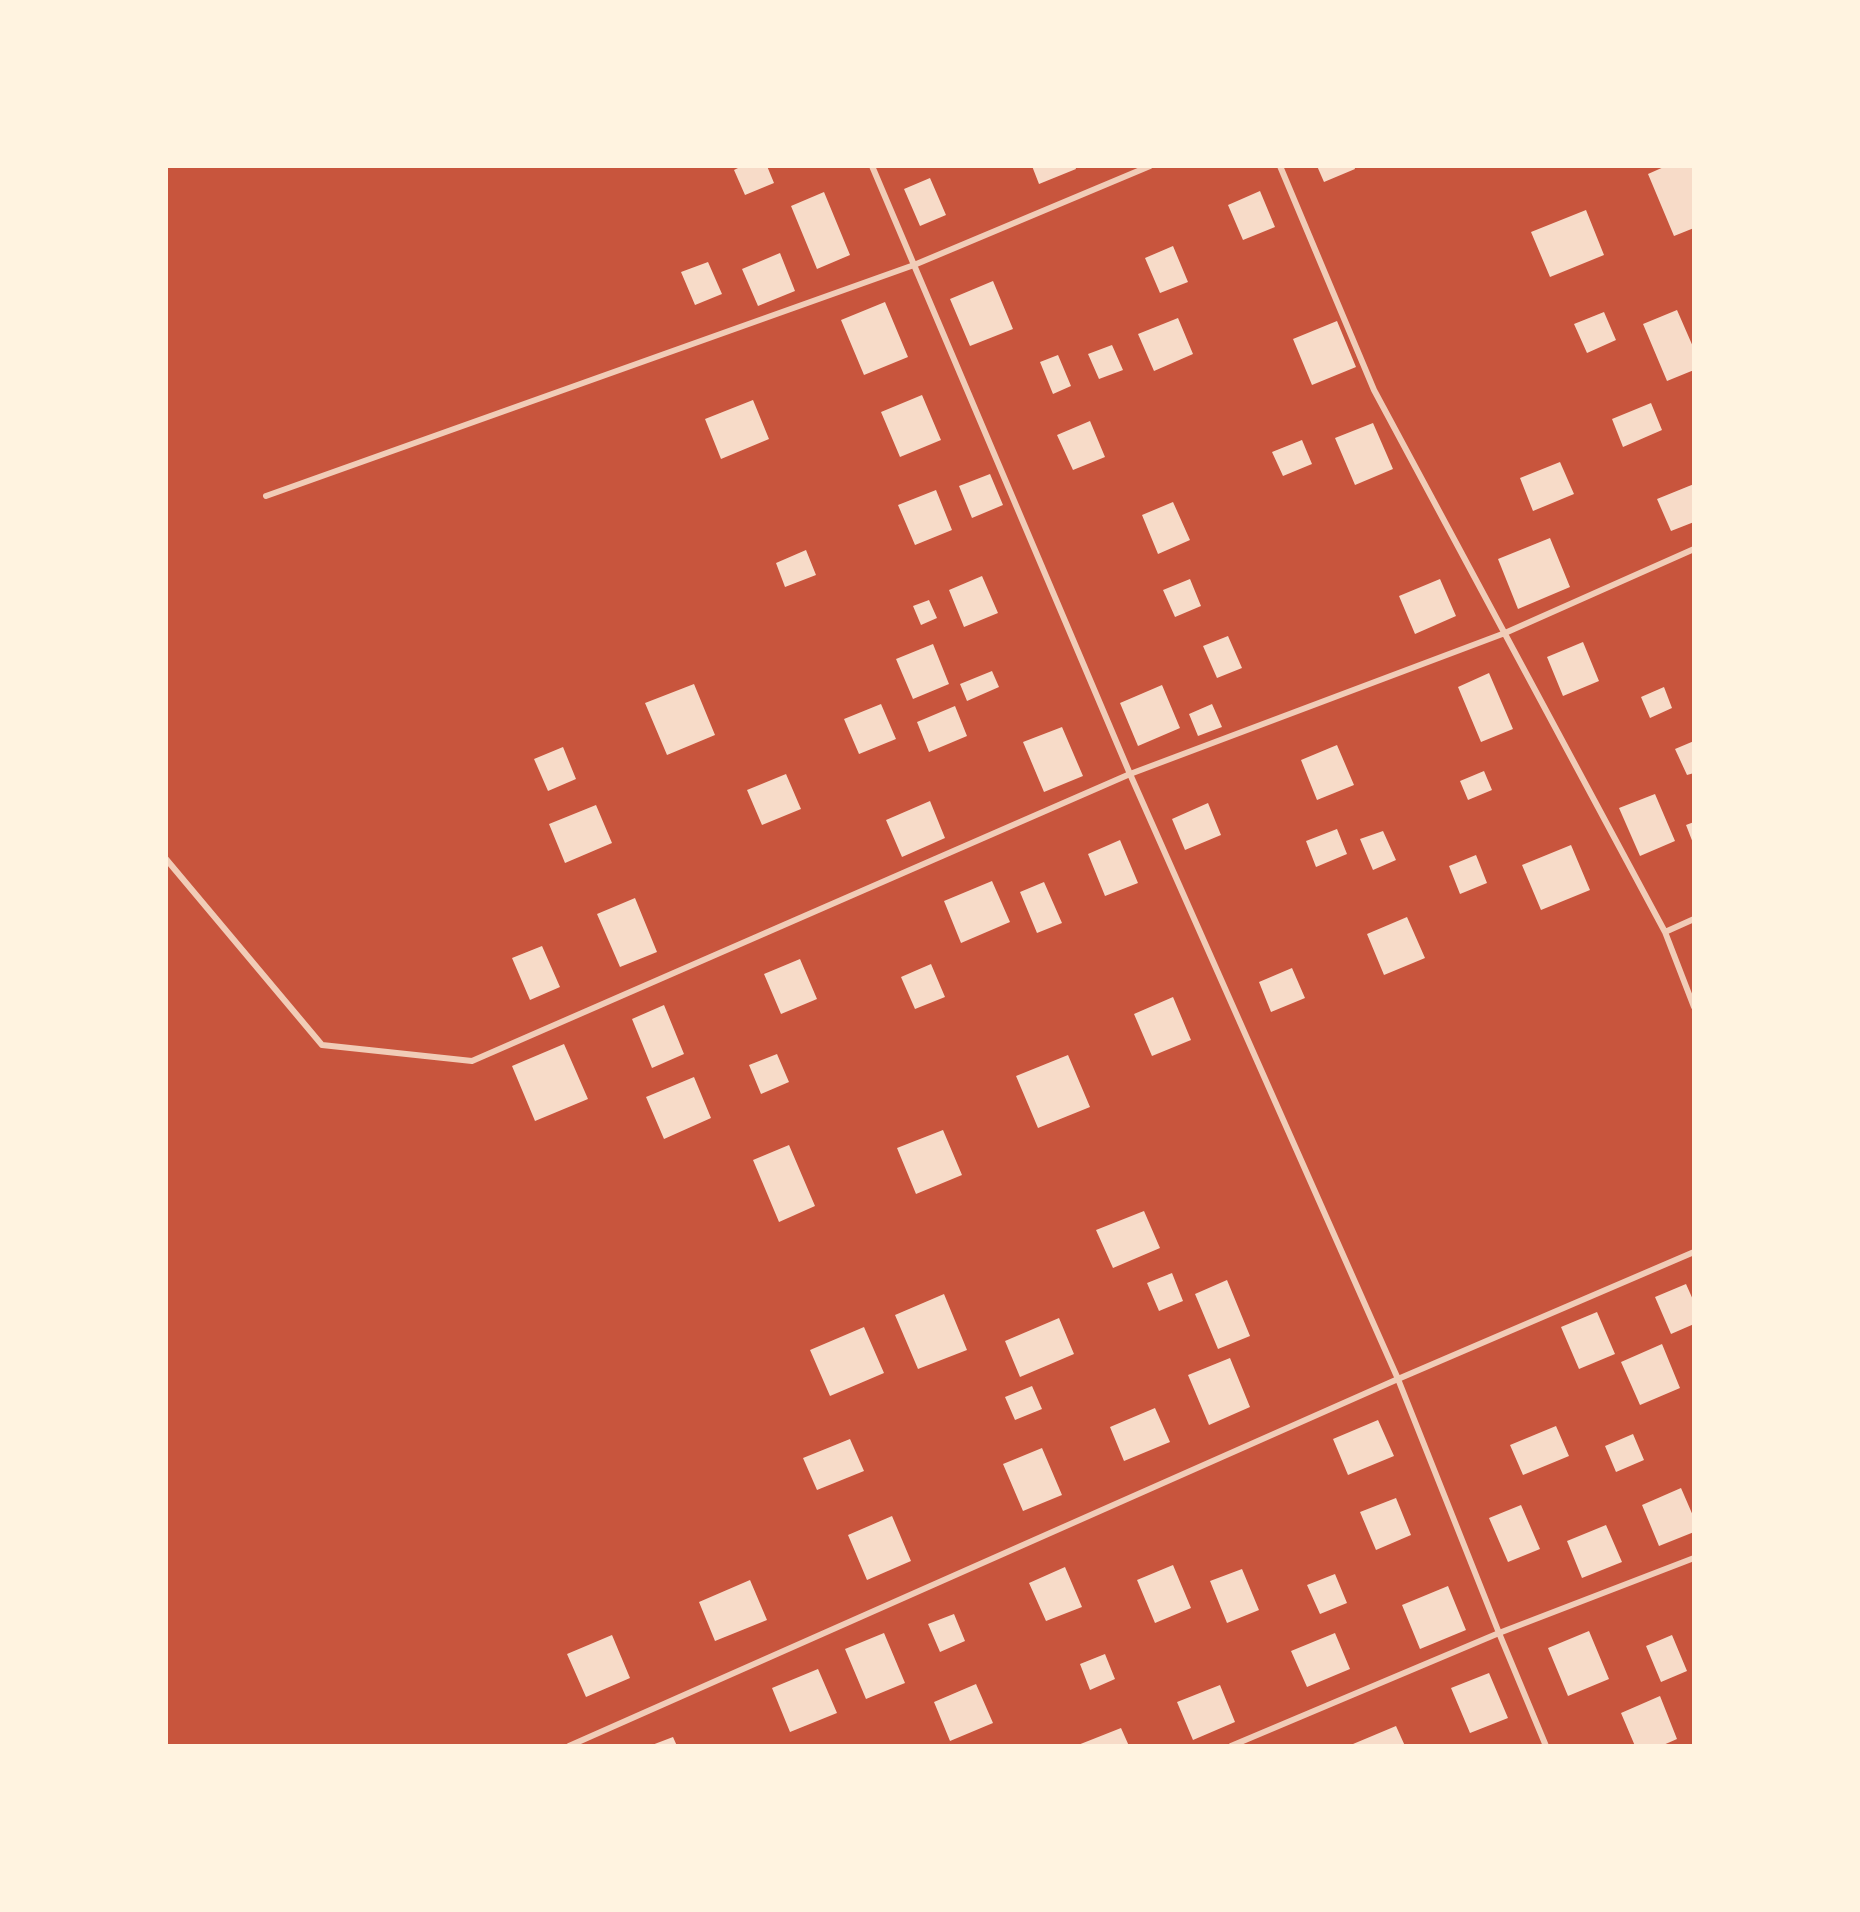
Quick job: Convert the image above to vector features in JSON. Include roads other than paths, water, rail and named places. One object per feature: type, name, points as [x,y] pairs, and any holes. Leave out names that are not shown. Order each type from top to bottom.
[{"type":"street","points":[[872,166],[1130,774],[1398,1379],[1546,1746]]},
{"type":"street","points":[[266,496],[914,265],[1150,166]]},
{"type":"street","points":[[1280,166],[1374,390],[1665,932],[1694,1007]]},
{"type":"street","points":[[166,859],[322,1045],[472,1061],[1130,774],[1505,633],[1694,549]]},
{"type":"street","points":[[1665,932],[1694,919]]},
{"type":"street","points":[[569,1746],[1398,1379],[1694,1252]]},
{"type":"street","points":[[1231,1746],[1499,1633],[1694,1558]]}]
